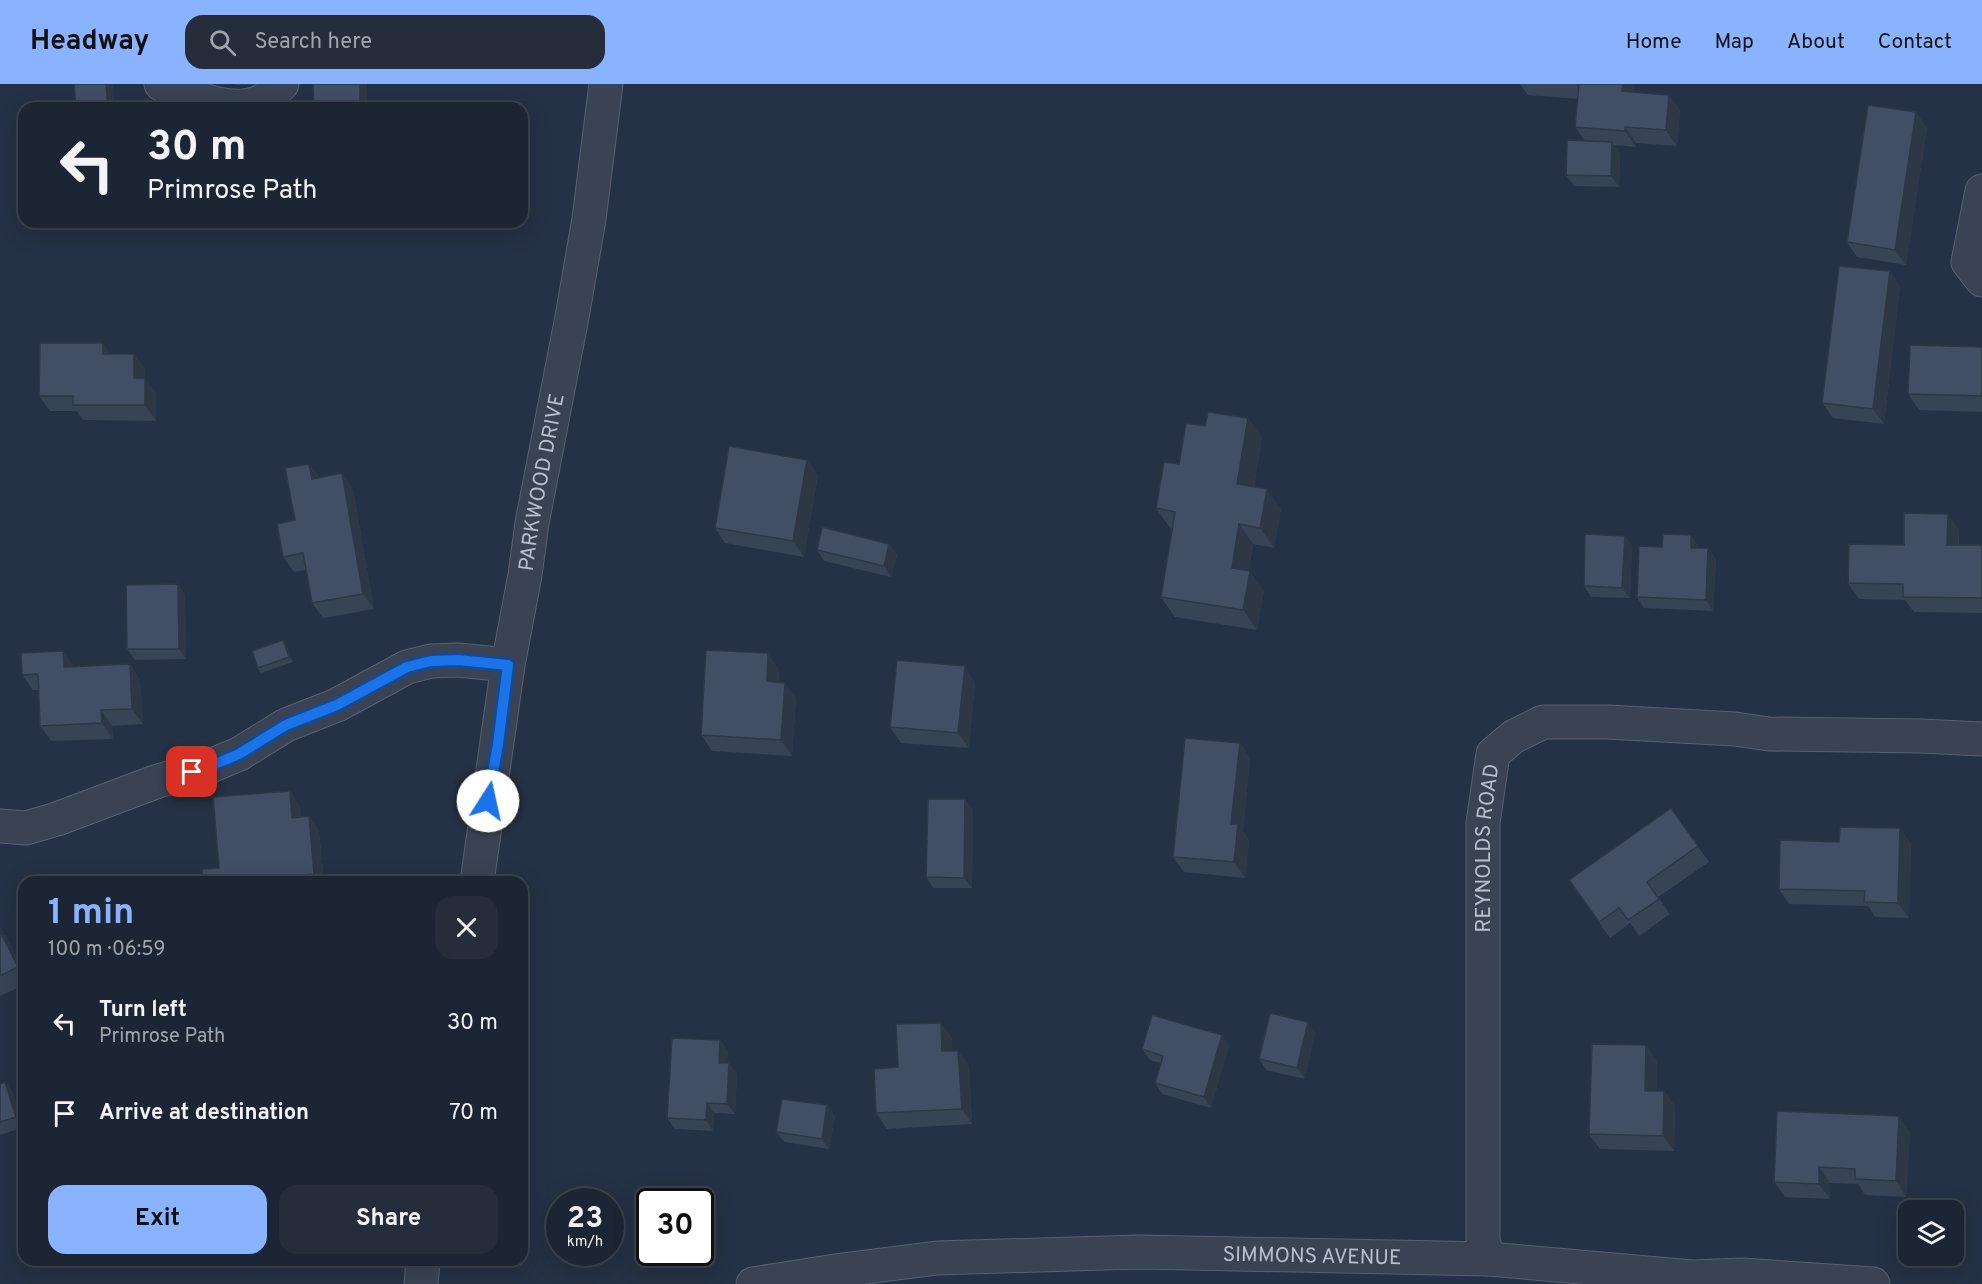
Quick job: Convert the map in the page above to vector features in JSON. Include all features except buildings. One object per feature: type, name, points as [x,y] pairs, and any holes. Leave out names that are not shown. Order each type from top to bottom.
[{"type":"street","points":[[161,84],[212,102]]},
{"type":"street","points":[[258,102],[282,84]]},
{"type":"street","name":"PARKWOOD DRIVE","points":[[478,876],[508,665],[532,523],[573,317],[589,219],[599,123],[606,84]]},
{"type":"street","points":[[1982,190],[1968,262],[1982,280]]},
{"type":"street","points":[[0,826],[26,828],[57,819],[158,781],[208,767],[239,754],[286,725],[337,705],[407,667],[431,661],[458,660],[508,665]]},
{"type":"street","name":"REYNOLDS ROAD","points":[[1489,1259],[1483,1241],[1483,823],[1493,754],[1513,737],[1543,722],[1619,722],[1736,729],[1769,734],[1982,739]]},
{"type":"street","name":"SIMMONS AVENUE","points":[[753,1284],[937,1257],[1051,1270],[1139,1252],[1489,1259],[1670,1276],[1742,1275],[1873,1284]]},
{"type":"street","points":[[421,1284],[422,1266]]},
{"type":"route","points":[[192,772],[239,754],[286,725],[337,705],[407,667],[431,661],[458,660],[508,665],[488,801]]}]
